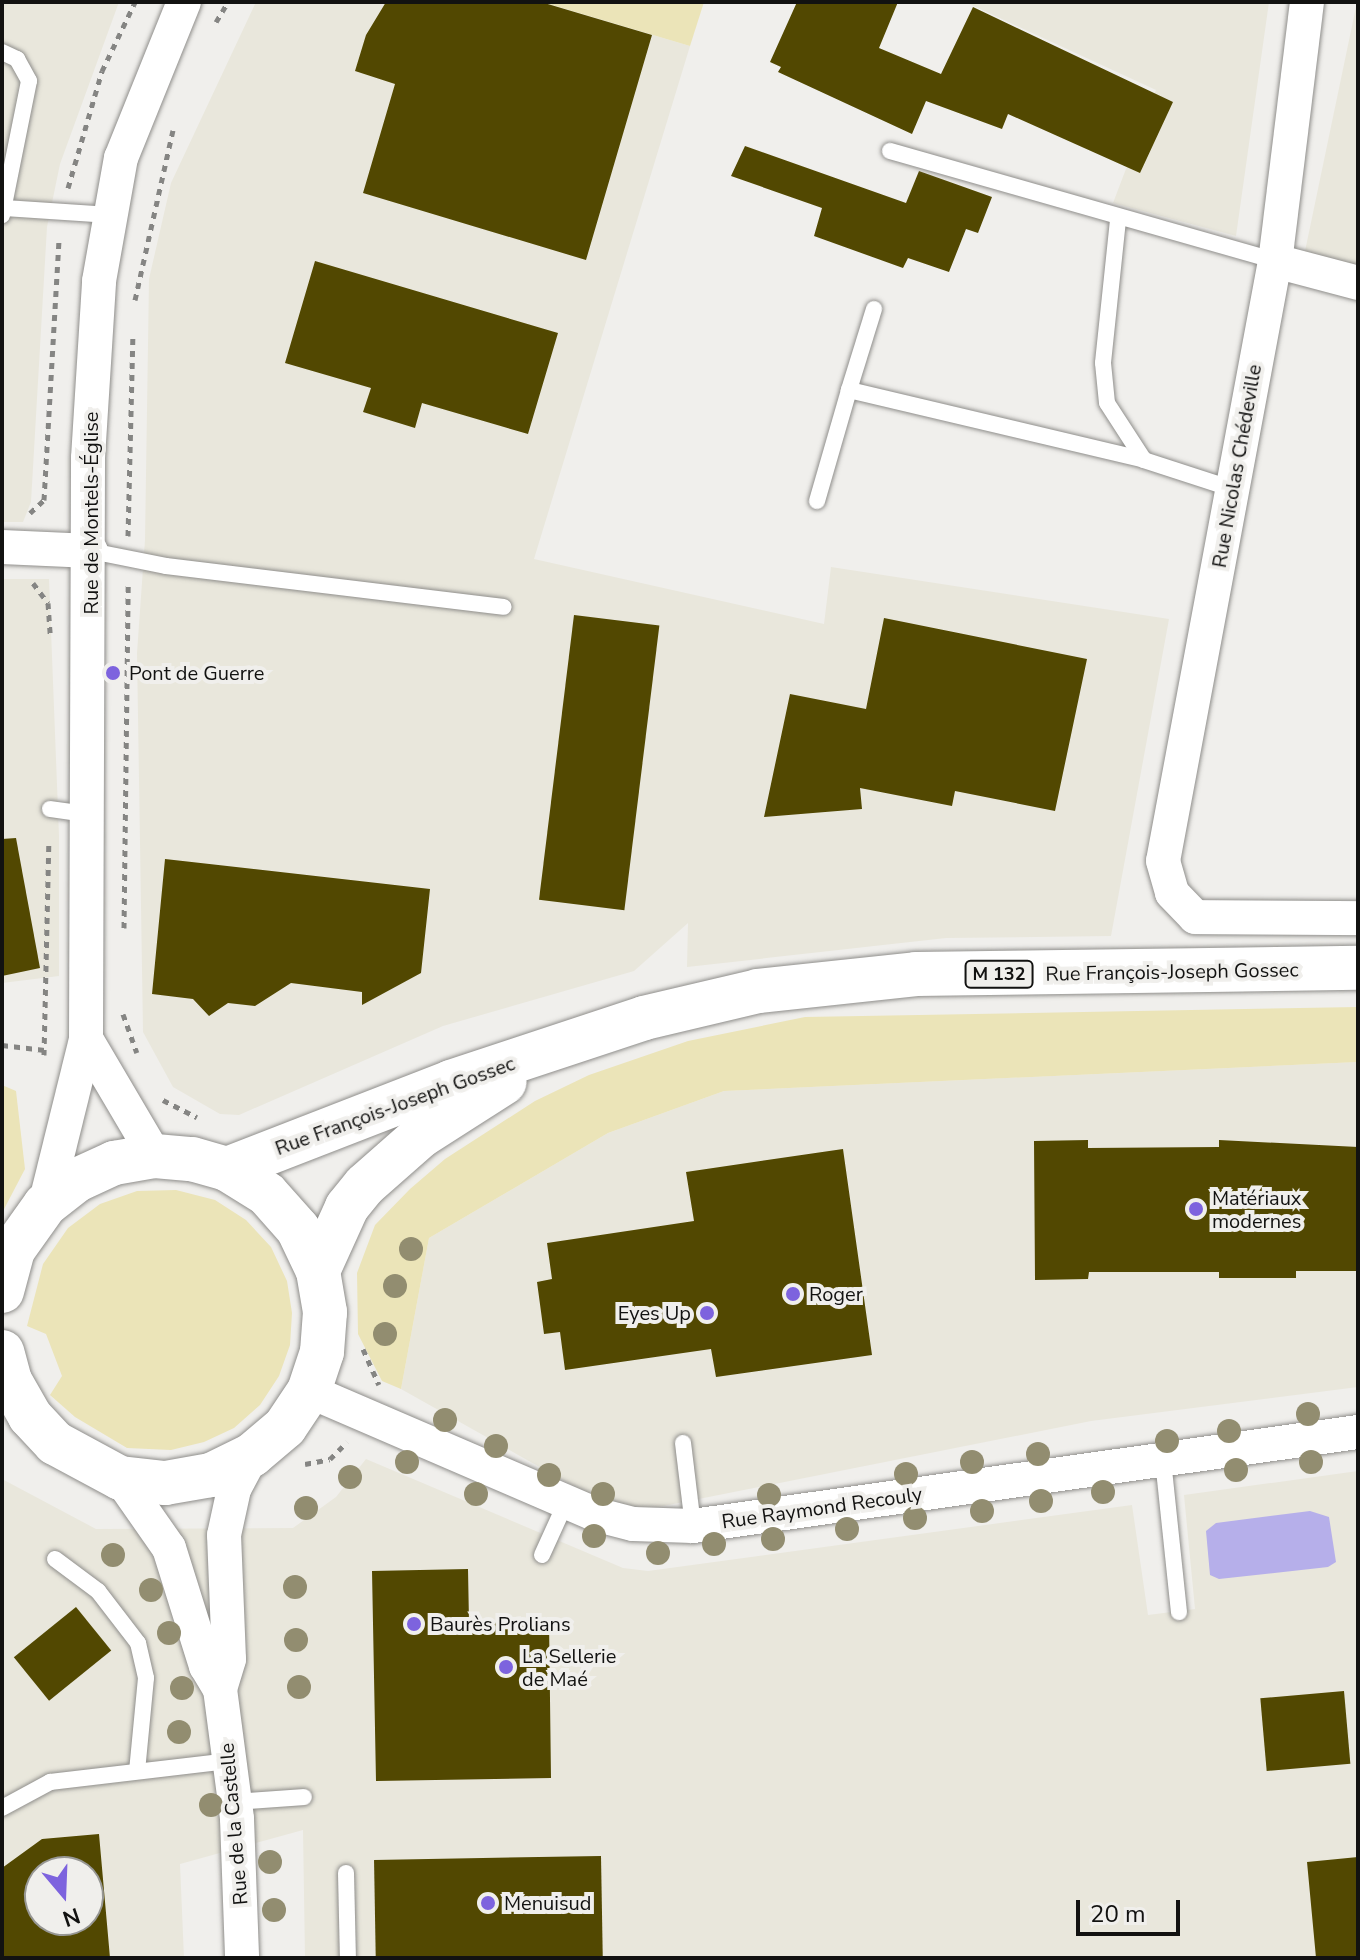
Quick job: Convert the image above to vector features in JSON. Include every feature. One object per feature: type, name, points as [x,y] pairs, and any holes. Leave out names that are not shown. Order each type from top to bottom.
[{"type":"main road","name":"Rue François-Joseph Gossec","points":[[227,1169],[451,1082],[690,1005],[844,979],[1358,968]]},
{"type":"main road","name":"Rue François-Joseph Gossec","points":[[318,1271],[347,1207],[398,1154],[563,1047]]},
{"type":"main road","points":[[2,1291],[13,1250],[45,1205],[77,1180],[102,1168],[155,1156],[227,1169],[267,1194],[298,1229],[318,1271],[325,1312],[322,1352],[309,1391],[285,1427],[252,1455],[196,1478],[165,1483],[120,1478],[85,1464],[16,1416],[2,1352]]},
{"type":"street","name":"Rue de Montels-Église","points":[[45,1205],[86,1039],[91,551],[88,458],[99,281],[121,158],[184,2]]},
{"type":"street","name":"Rue Nicolas Chédeville","points":[[1307,2],[1275,261],[1163,861],[1172,893],[1195,917],[1358,918]]},
{"type":"street","points":[[1275,261],[1358,283]]},
{"type":"street","points":[[6,547],[91,551]]},
{"type":"street","name":"Rue de Montels-Église","points":[[86,1039],[102,1074],[155,1156]]},
{"type":"street","name":"Rue Raymond Recouly","points":[[309,1391],[566,1502],[633,1524],[693,1526],[1358,1432]]},
{"type":"street","name":"Rue de la Castelle","points":[[220,1689],[229,1659],[224,1535],[234,1489],[252,1455]]},
{"type":"street","name":"Rue de la Castelle","points":[[120,1478],[169,1548],[206,1666],[220,1689],[235,1802],[242,1958]]},
{"type":"lane","points":[[2,52],[17,59],[29,81],[3,212],[110,215]]},
{"type":"lane","points":[[890,151],[1118,220],[1275,261]]},
{"type":"lane","points":[[1118,220],[1103,363],[1107,403],[1144,460]]},
{"type":"lane","points":[[817,501],[874,309]]},
{"type":"lane","points":[[849,390],[1144,460],[1233,489]]},
{"type":"lane","points":[[91,551],[128,560],[504,607]]},
{"type":"lane","points":[[50,809],[87,814]]},
{"type":"lane","points":[[683,1443],[693,1526]]},
{"type":"lane","points":[[1163,1460],[1179,1612]]},
{"type":"lane","points":[[542,1555],[566,1502]]},
{"type":"lane","points":[[55,1559],[98,1591],[138,1643],[146,1678],[137,1771]]},
{"type":"lane","points":[[2,1808],[50,1782],[230,1761]]},
{"type":"lane","points":[[235,1802],[304,1797]]},
{"type":"lane","points":[[346,1873],[348,1958]]},
{"type":"path","points":[[213,28],[228,2]]},
{"type":"path","points":[[134,306],[174,125]]},
{"type":"path","points":[[124,935],[134,321]]},
{"type":"path","points":[[6,547],[9,578],[32,582],[48,603],[50,649]]},
{"type":"path","points":[[44,1066],[50,809]]},
{"type":"path","points":[[123,998],[123,1014],[141,1061]]},
{"type":"path","points":[[2,1045],[44,1050],[86,1039]]},
{"type":"path","points":[[154,1088],[187,1115],[210,1121]]},
{"type":"path","points":[[295,1468],[330,1459],[345,1447],[382,1381],[361,1344]]},
{"type":"shaded area","points":[[2,2],[119,2],[60,164],[47,227],[31,502],[23,522],[2,522]]},
{"type":"shaded area","points":[[256,2],[542,2],[690,46],[534,559],[824,624],[831,567],[1169,619],[1111,936],[946,938],[687,967],[688,923],[634,971],[443,1026],[239,1115],[220,1114],[173,1087],[143,1032],[137,653],[145,540],[149,279],[171,183]]},
{"type":"shaded area","points":[[542,2],[704,2],[690,46]]},
{"type":"shaded area","points":[[965,2],[1269,2],[1236,236],[1113,203],[1156,90]]},
{"type":"shaded area","points":[[1358,2],[1358,269],[1304,256]]},
{"type":"shaded area","points":[[2,579],[49,579],[59,836],[59,976],[2,983]]},
{"type":"shaded area","points":[[1358,1007],[1358,1062],[724,1091],[608,1133],[429,1238],[401,1389],[382,1381],[358,1334],[357,1273],[375,1225],[410,1189],[445,1159],[535,1101],[589,1075],[688,1041],[805,1017]]},
{"type":"shaded area","points":[[1358,1062],[1358,1387],[1091,1421],[623,1514],[401,1389],[429,1238],[608,1133],[724,1091]]},
{"type":"shaded area","points":[[2,1085],[16,1091],[25,1169],[2,1213]]},
{"type":"shaded area","points":[[176,1190],[215,1200],[246,1220],[271,1247],[287,1281],[292,1313],[290,1345],[279,1376],[260,1405],[234,1428],[204,1442],[171,1450],[127,1448],[75,1417],[50,1395],[62,1376],[46,1334],[27,1326],[43,1264],[68,1228],[100,1204],[137,1191]]},
{"type":"shaded area","points":[[366,1459],[623,1568],[648,1571],[1132,1505],[1148,1615],[1195,1609],[1184,1495],[1358,1471],[1358,1958],[305,1958],[303,1830],[180,1864],[184,1958],[2,1958],[2,1479],[96,1529],[293,1528],[336,1497]]},
{"type":"shaded area","points":[[1310,1511],[1329,1517],[1336,1562],[1328,1567],[1219,1579],[1210,1575],[1206,1531],[1216,1523]]},
{"type":"building","points":[[386,2],[541,2],[652,35],[586,260],[363,193],[395,84],[355,71],[366,35]]},
{"type":"building","points":[[797,2],[898,2],[879,48],[941,74],[973,7],[1173,102],[1140,173],[1008,114],[1002,129],[926,101],[912,134],[778,72],[781,67],[770,62]]},
{"type":"building","points":[[745,146],[906,203],[919,171],[992,197],[978,233],[966,229],[949,272],[908,258],[903,268],[814,236],[822,208],[731,176]]},
{"type":"building","points":[[315,261],[558,333],[528,434],[422,403],[415,428],[363,412],[371,388],[285,363]]},
{"type":"building","points":[[574,615],[659,625],[624,910],[539,900]]},
{"type":"building","points":[[884,618],[1087,659],[1055,811],[955,791],[952,806],[860,788],[862,809],[764,817],[790,694],[866,709]]},
{"type":"building","points":[[16,838],[40,968],[2,976],[2,839]]},
{"type":"building","points":[[165,859],[430,889],[421,973],[362,1005],[362,992],[291,983],[255,1006],[228,1003],[209,1016],[193,999],[152,994]]},
{"type":"building","name":"Matériaux modernes","points":[[1088,1140],[1088,1148],[1219,1147],[1219,1140],[1358,1147],[1358,1271],[1296,1271],[1296,1278],[1219,1278],[1219,1272],[1089,1272],[1088,1279],[1035,1280],[1034,1141]]},
{"type":"building","points":[[843,1149],[872,1355],[716,1377],[711,1349],[565,1370],[560,1332],[544,1334],[537,1282],[552,1279],[547,1243],[694,1221],[686,1172]]},
{"type":"building","points":[[468,1569],[469,1622],[549,1620],[551,1778],[376,1781],[372,1571]]},
{"type":"building","points":[[76,1607],[111,1651],[49,1701],[14,1657]]},
{"type":"building","points":[[1344,1691],[1350,1764],[1267,1771],[1260,1698]]},
{"type":"building","points":[[99,1834],[101,1856],[24,1856],[24,1936],[104,1936],[104,1890],[110,1958],[2,1958],[2,1868],[42,1839]]},
{"type":"building","name":"Menuisud","points":[[601,1856],[603,1958],[376,1958],[374,1860]]},
{"type":"building","points":[[1358,1857],[1358,1958],[1316,1958],[1307,1862]]},
{"type":"place","name":"Pont de Guerre","points":[[113,673]]},
{"type":"place","name":"Matériaux modernes","points":[[1196,1209]]},
{"type":"place","name":"Roger","points":[[793,1294]]},
{"type":"place","name":"Eyes Up","points":[[707,1313]]},
{"type":"place","name":"Baurès Prolians","points":[[414,1624]]},
{"type":"place","name":"La Sellerie de Maé","points":[[506,1667]]},
{"type":"place","name":"Menuisud","points":[[488,1903]]}]
